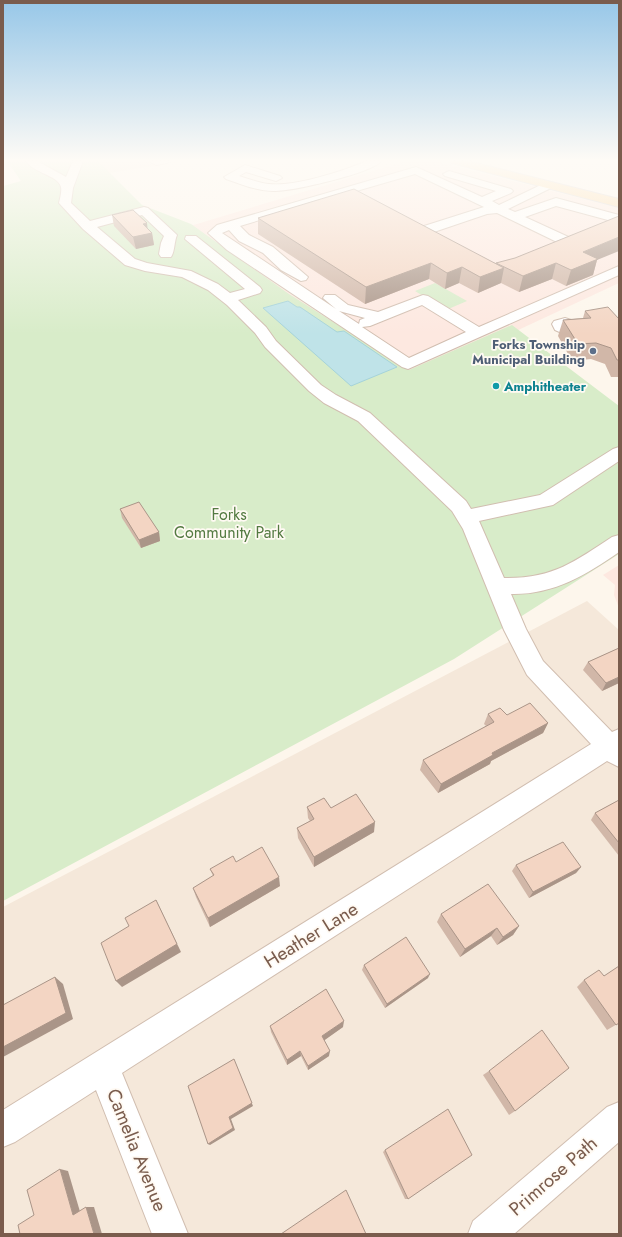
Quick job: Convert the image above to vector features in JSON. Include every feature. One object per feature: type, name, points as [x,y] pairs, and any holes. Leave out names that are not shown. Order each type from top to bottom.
[{"type":"street","points":[[80,219],[130,262],[149,268],[181,273],[205,282],[227,298],[261,330],[270,344],[315,388],[330,399],[355,411],[371,423],[449,496],[470,522],[515,630],[535,668],[616,747]]},
{"type":"street","points":[[87,226],[115,219]]},
{"type":"street","points":[[153,219],[171,235],[167,243],[166,254]]},
{"type":"street","points":[[252,219],[221,228],[214,233],[408,364],[619,270]]},
{"type":"street","points":[[395,219],[494,271],[506,269],[584,238]]},
{"type":"street","points":[[425,235],[477,219]]},
{"type":"street","points":[[521,219],[570,243]]},
{"type":"street","points":[[600,219],[616,225]]},
{"type":"street","points":[[232,225],[244,238],[271,252],[280,263],[316,286],[339,306],[379,317]]},
{"type":"street","points":[[191,239],[256,290],[227,298]]},
{"type":"street","points":[[152,249],[177,257],[182,264],[181,273]]},
{"type":"street","points":[[264,268],[280,263]]},
{"type":"street","points":[[353,328],[423,299],[478,333]]},
{"type":"street","points":[[338,318],[355,311]]},
{"type":"street","points":[[470,522],[546,500],[619,453]]},
{"type":"street","points":[[470,522],[555,509],[619,467]]},
{"type":"street","points":[[496,586],[524,587],[549,583],[578,570],[619,542]]},
{"type":"street","name":"Heather Lane","points":[[3,1130],[103,1066],[616,747]]},
{"type":"street","name":"Camelia Avenue","points":[[103,1066],[170,1234]]},
{"type":"street","name":"Primrose Path","points":[[486,1234],[619,1119]]},
{"type":"shaded area","points":[[214,219],[619,219],[619,283],[411,380],[177,230]]},
{"type":"shaded area","points":[[619,565],[619,608],[614,595],[615,585],[603,575]]},
{"type":"shaded area","points":[[587,601],[619,630],[619,1234],[3,1234],[3,907]]},
{"type":"green space","name":"Forks Community Park","points":[[3,219],[177,219],[191,224],[289,294],[409,370],[512,325],[619,406],[619,554],[454,659],[3,901]]},
{"type":"green space","points":[[435,283],[467,301],[446,310],[415,291]]},
{"type":"water","points":[[288,301],[297,307],[300,307],[337,332],[344,331],[397,367],[351,386],[263,308]]},
{"type":"building","points":[[116,219],[142,219],[147,223],[143,224],[152,233],[133,237]]},
{"type":"building","points":[[259,219],[410,219],[504,268],[480,277],[462,267],[447,273],[431,263],[366,287]]},
{"type":"building","points":[[612,219],[619,219],[619,237],[583,252],[598,259],[571,270],[556,263],[523,276],[496,263],[515,258]]},
{"type":"building","points":[[608,307],[619,319],[619,360],[617,360],[611,348],[596,343],[578,344],[563,320],[591,318],[585,311]]},
{"type":"building","points":[[139,502],[159,532],[139,540],[120,509]]},
{"type":"building","points":[[619,648],[619,677],[606,683],[588,662]]},
{"type":"building","points":[[530,703],[548,723],[492,753],[493,755],[441,784],[423,760],[494,722],[488,714],[500,708],[507,715]]},
{"type":"building","points":[[356,794],[375,822],[314,857],[297,828],[314,819],[307,807],[324,798],[331,808]]},
{"type":"building","points":[[619,800],[619,843],[595,813]]},
{"type":"building","points":[[563,842],[581,867],[533,892],[516,865]]},
{"type":"building","points":[[262,847],[279,877],[208,918],[193,888],[214,875],[210,869],[233,856],[236,862]]},
{"type":"building","points":[[488,884],[519,926],[503,937],[497,928],[465,949],[441,914]]},
{"type":"building","points":[[156,900],[177,944],[116,981],[101,943],[129,926],[125,918]]},
{"type":"building","points":[[406,937],[430,974],[387,1004],[364,965]]},
{"type":"building","points":[[619,966],[619,1023],[616,1025],[584,980],[599,970],[604,976]]},
{"type":"building","points":[[55,977],[66,1013],[3,1047],[3,1005]]},
{"type":"building","points":[[326,989],[344,1021],[322,1036],[330,1051],[308,1066],[300,1051],[287,1060],[270,1026]]},
{"type":"building","points":[[542,1030],[569,1068],[515,1111],[489,1071]]},
{"type":"building","points":[[234,1059],[252,1103],[229,1117],[233,1128],[208,1144],[188,1086]]},
{"type":"building","points":[[448,1109],[472,1155],[408,1199],[385,1150]]},
{"type":"building","points":[[60,1169],[73,1215],[86,1207],[94,1234],[20,1234],[18,1225],[34,1215],[27,1190]]},
{"type":"building","points":[[346,1190],[366,1234],[281,1234]]},
{"type":"place","name":"Forks Township Municipal Building","points":[[593,351]]},
{"type":"place","name":"Amphitheater","points":[[496,386]]}]
